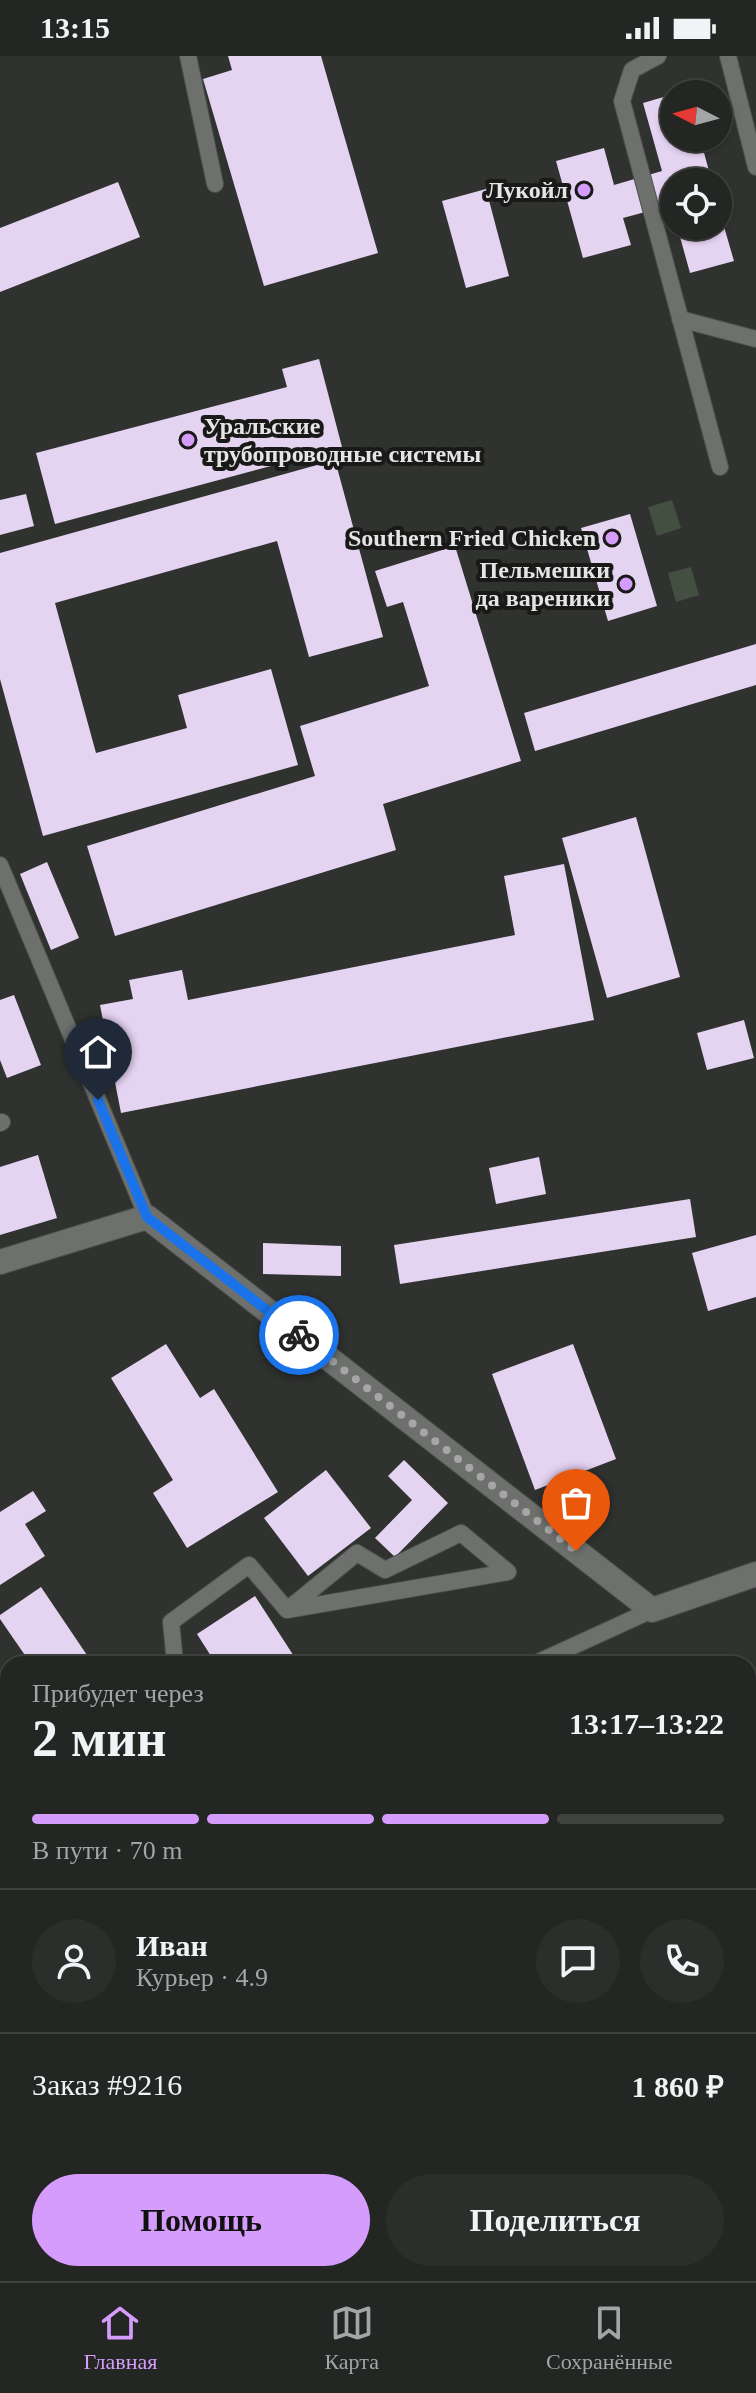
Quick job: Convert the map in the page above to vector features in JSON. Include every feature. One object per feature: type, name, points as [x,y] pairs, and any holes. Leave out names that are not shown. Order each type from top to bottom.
[{"type":"street","points":[[0,1262],[147,1217],[652,1610],[756,1574]]},
{"type":"lane","points":[[188,56],[215,184]]},
{"type":"lane","points":[[658,56],[632,70],[622,101],[720,467]]},
{"type":"lane","points":[[728,56],[756,167]]},
{"type":"lane","points":[[680,319],[756,339]]},
{"type":"lane","points":[[0,865],[147,1217]]},
{"type":"lane","points":[[461,1533],[508,1572],[287,1610],[357,1553],[385,1570],[461,1533]]},
{"type":"lane","points":[[174,1656],[171,1622],[249,1565],[287,1610]]},
{"type":"lane","points":[[551,1656],[652,1610]]},
{"type":"green space","points":[[672,500],[681,528],[657,536],[648,507]]},
{"type":"green space","points":[[691,567],[699,595],[676,602],[668,573]]},
{"type":"building","points":[[228,56],[321,56],[378,253],[264,286],[203,79],[232,70]]},
{"type":"building","points":[[660,98],[660,152],[704,152],[708,168],[661,168],[643,103]]},
{"type":"building","points":[[604,148],[614,185],[660,172],[660,208],[623,218],[631,245],[583,258],[556,161]]},
{"type":"building","points":[[118,182],[140,237],[0,292],[0,228]]},
{"type":"building","points":[[486,189],[509,276],[466,288],[442,201]]},
{"type":"building","points":[[681,240],[728,240],[734,261],[690,273]]},
{"type":"building","points":[[319,359],[342,447],[55,524],[36,453],[287,387],[282,369]]},
{"type":"building","points":[[335,460],[383,637],[309,657],[277,541],[55,603],[96,753],[187,728],[178,695],[271,669],[298,765],[43,836],[0,679],[0,553]]},
{"type":"building","points":[[26,494],[34,526],[0,535],[0,500]]},
{"type":"building","points":[[630,514],[657,606],[608,621],[581,528]]},
{"type":"building","points":[[455,546],[521,761],[383,804],[396,850],[115,936],[87,846],[315,776],[300,726],[429,686],[403,602],[387,607],[375,571]]},
{"type":"building","points":[[756,644],[756,685],[535,751],[524,713]]},
{"type":"building","points":[[636,817],[680,977],[607,998],[562,838]]},
{"type":"building","points":[[47,862],[79,938],[51,950],[20,874]]},
{"type":"building","points":[[564,864],[594,1020],[121,1113],[100,1005],[133,999],[129,980],[182,970],[188,1000],[515,935],[504,876]]},
{"type":"building","points":[[14,995],[41,1065],[7,1078],[0,1060],[0,1000]]},
{"type":"building","points":[[744,1020],[754,1058],[707,1070],[697,1033]]},
{"type":"building","points":[[38,1155],[57,1218],[0,1235],[0,1167]]},
{"type":"building","points":[[539,1157],[546,1194],[496,1204],[489,1168]]},
{"type":"building","points":[[690,1199],[696,1237],[400,1284],[394,1245]]},
{"type":"building","points":[[756,1235],[756,1297],[708,1311],[692,1253]]},
{"type":"building","points":[[263,1243],[341,1246],[341,1276],[263,1274]]},
{"type":"building","points":[[166,1344],[200,1398],[214,1389],[278,1492],[187,1548],[153,1493],[173,1480],[111,1378]]},
{"type":"building","points":[[573,1344],[616,1459],[535,1490],[492,1374]]},
{"type":"building","points":[[404,1460],[448,1503],[395,1557],[375,1538],[412,1500],[388,1476]]},
{"type":"building","points":[[326,1470],[371,1528],[308,1576],[264,1518]]},
{"type":"building","points":[[33,1491],[46,1511],[25,1524],[45,1556],[0,1585],[0,1512]]},
{"type":"building","points":[[41,1587],[88,1656],[25,1656],[0,1615]]},
{"type":"building","points":[[255,1596],[294,1656],[211,1656],[197,1634]]},
{"type":"way so far","points":[[299,1335],[576,1551]]},
{"type":"place","name":"Лукойл","points":[[584,190]]},
{"type":"place","name":"Уральские трубопроводные системы","points":[[188,440]]},
{"type":"place","name":"Southern Fried Chicken","points":[[612,538]]},
{"type":"place","name":"Пельмешки да вареники","points":[[626,584]]},
{"type":"route","points":[[98,1100],[147,1217],[299,1335]]}]
